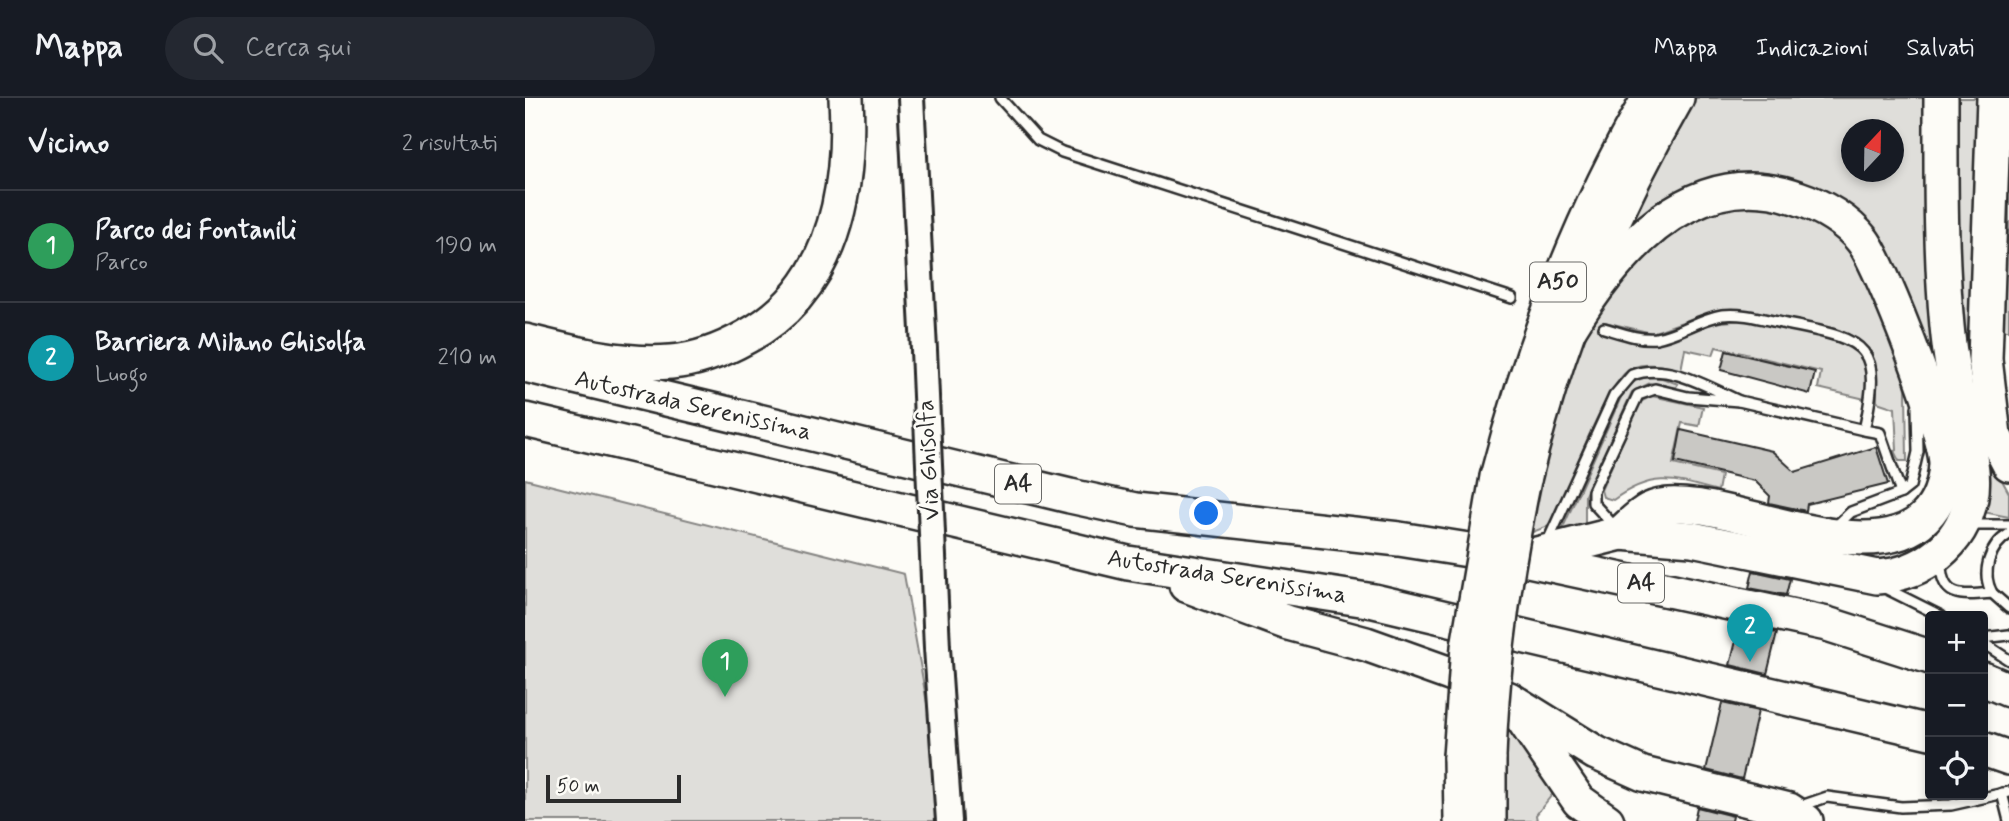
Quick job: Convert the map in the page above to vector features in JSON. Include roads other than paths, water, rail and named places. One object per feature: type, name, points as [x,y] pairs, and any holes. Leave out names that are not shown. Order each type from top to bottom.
[{"type":"highway","points":[[525,341],[599,358],[638,363],[673,362],[703,357],[762,329],[789,308],[810,281],[835,226],[846,167],[846,98]]},
{"type":"highway","name":"A50","points":[[1461,821],[1475,757],[1468,647],[1511,478],[1527,368],[1559,281],[1595,198],[1649,98]]},
{"type":"highway","points":[[1511,478],[1540,417],[1568,331],[1618,210],[1677,98]]},
{"type":"highway","points":[[1531,555],[1621,533],[1692,539],[1853,574],[1895,576],[1924,565],[1941,551],[1962,525],[1971,499],[1972,466],[1953,373],[1947,326],[1941,209],[1941,98]]},
{"type":"highway","points":[[1994,98],[1985,359],[1994,435],[2009,464]]},
{"type":"highway","points":[[1568,331],[1605,274],[1659,222],[1677,210],[1722,192],[1765,190],[1808,201],[1847,224],[1863,241],[1885,283],[1944,448],[1944,477],[1937,499],[1917,525],[1894,535],[1878,539],[1850,540],[1685,505],[1648,510],[1621,533]]},
{"type":"highway","points":[[1989,376],[2009,347]]},
{"type":"highway","name":"Autostrada Serenissima","points":[[525,365],[1135,510],[1531,555],[1827,624],[1925,655]]},
{"type":"highway","name":"Autostrada Serenissima","points":[[525,419],[1128,563],[1374,601],[1925,731]]},
{"type":"highway","points":[[1128,563],[1288,623],[1408,658],[1509,699],[1596,753],[1643,774],[1798,815]]},
{"type":"highway","points":[[1988,681],[2009,690]]},
{"type":"highway","points":[[1509,699],[1579,801],[1607,821]]},
{"type":"highway","points":[[1988,751],[2009,758]]},
{"type":"highway","points":[[1475,757],[1489,821]]},
{"type":"street","name":"Via Ghisolfa","points":[[911,98],[937,648],[949,821]]},
{"type":"lane","points":[[1000,98],[1038,140],[1062,152],[1511,298]]},
{"type":"lane","points":[[1604,328],[1637,337],[1656,338],[1713,317],[1732,315],[1838,334],[1864,351],[1871,366],[1873,385],[1864,430]]},
{"type":"lane","points":[[1827,534],[1851,512],[1901,493],[1910,486],[1916,466],[1916,367]]},
{"type":"lane","points":[[1531,555],[1615,396],[1632,375],[1660,371],[1691,379],[1738,401]]},
{"type":"lane","points":[[1621,533],[1597,509],[1592,498],[1638,395],[1655,389],[1688,397],[1738,401],[1880,433],[1901,493]]},
{"type":"lane","points":[[1962,525],[2009,525]]},
{"type":"lane","points":[[2009,534],[1995,547],[1989,561],[1988,584],[1992,593],[2009,608]]},
{"type":"lane","points":[[1941,551],[1943,581],[1952,592],[1968,596],[1992,593]]},
{"type":"lane","points":[[1853,574],[1931,611]]},
{"type":"lane","points":[[1988,639],[2009,635]]},
{"type":"lane","points":[[1988,644],[2009,660]]},
{"type":"lane","points":[[1798,815],[1827,797],[1917,807],[1951,805],[2005,792],[2009,821]]},
{"type":"place","name":"Barriera Milano Ghisolfa","points":[[1750,662]]},
{"type":"place","name":"Parco dei Fontanili","points":[[725,697]]}]
